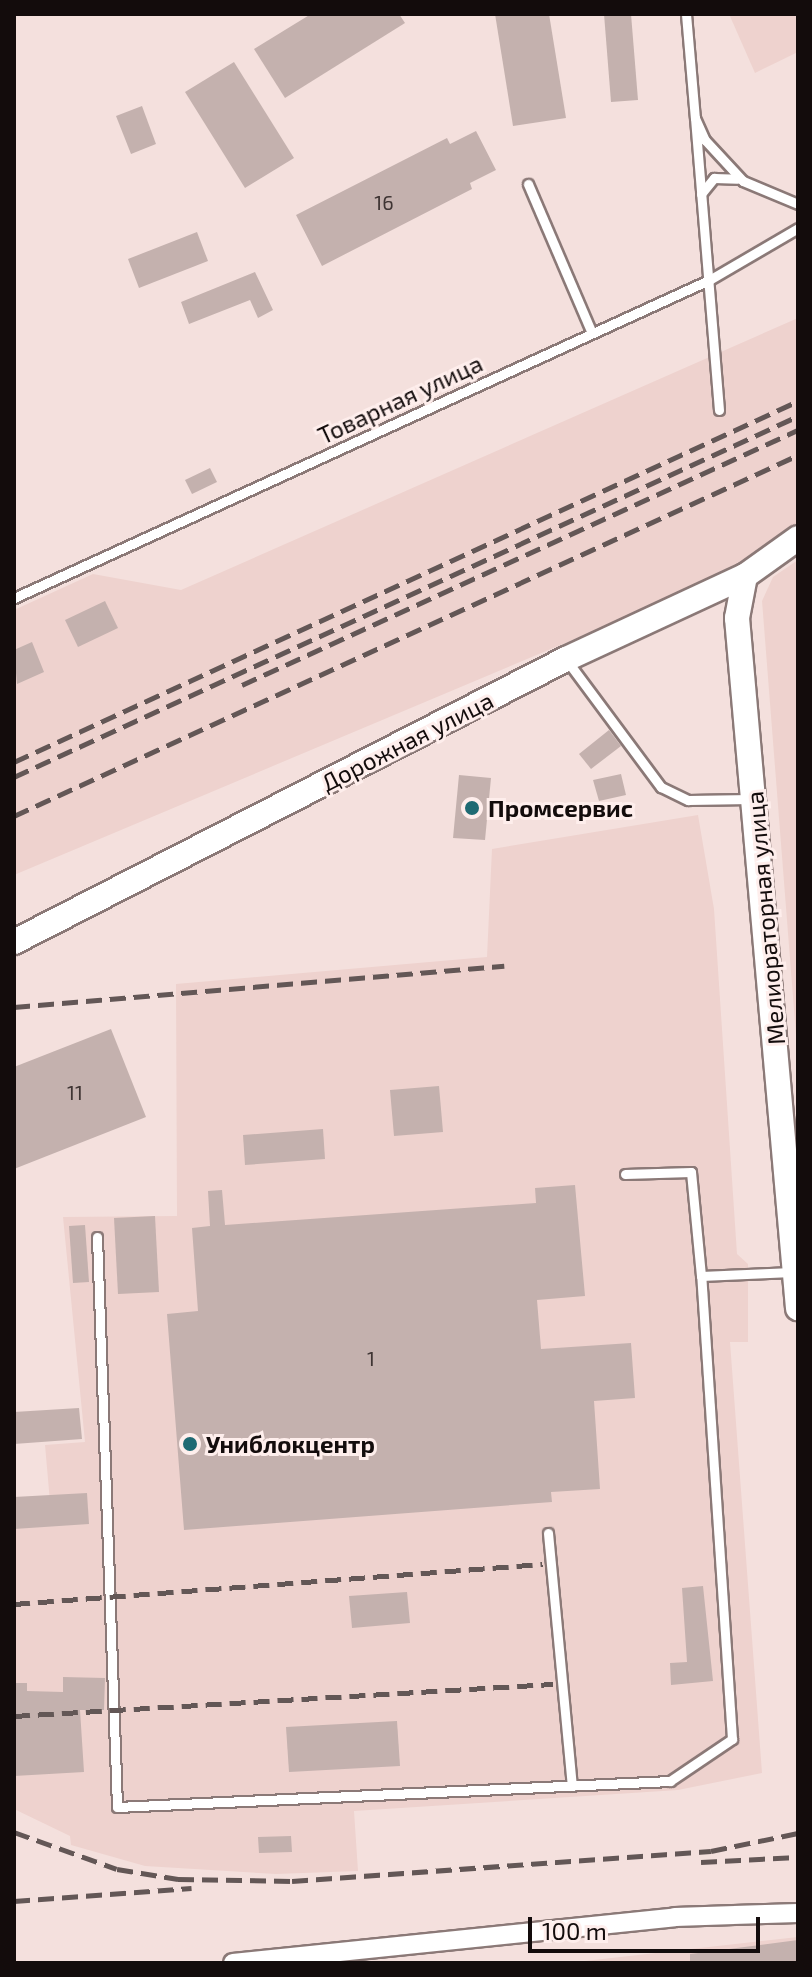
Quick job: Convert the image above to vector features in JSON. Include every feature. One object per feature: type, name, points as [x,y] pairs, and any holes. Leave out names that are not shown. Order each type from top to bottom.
[{"type":"street","name":"Дорожная улица","points":[[14,942],[566,659],[745,576],[798,538]]},
{"type":"street","name":"Мелиораторная улица","points":[[745,576],[737,618],[795,1232],[798,1308]]},
{"type":"street","points":[[233,1963],[675,1917],[798,1913]]},
{"type":"lane","points":[[689,15],[698,201],[709,280],[719,410]]},
{"type":"lane","points":[[695,118],[705,140],[743,181]]},
{"type":"lane","points":[[698,201],[714,178],[743,181],[798,204]]},
{"type":"lane","points":[[528,184],[592,333]]},
{"type":"lane","name":"Товарная улица","points":[[14,598],[709,280],[798,228]]},
{"type":"lane","points":[[566,659],[667,792],[699,801],[755,799]]},
{"type":"lane","points":[[97,1237],[117,1807],[670,1781],[732,1739],[701,1276],[691,1172],[625,1174]]},
{"type":"lane","points":[[701,1276],[795,1272]]},
{"type":"lane","points":[[548,1533],[572,1786]]},
{"type":"shaded area","points":[[729,14],[798,14],[798,52],[755,73]]},
{"type":"shaded area","points":[[798,318],[798,545],[14,875],[14,610],[93,574],[181,590]]},
{"type":"shaded area","points":[[798,560],[798,1061],[762,601],[773,577]]},
{"type":"shaded area","points":[[698,815],[714,909],[737,1254],[748,1264],[748,1342],[730,1342],[762,1773],[678,1790],[354,1811],[358,1871],[276,1874],[145,1866],[71,1845],[70,1836],[14,1809],[14,1505],[50,1502],[45,1445],[85,1442],[63,1217],[177,1216],[176,984],[487,957],[492,849]]},
{"type":"shaded area","points":[[798,1937],[798,1963],[576,1962]]},
{"type":"building","points":[[311,14],[399,14],[405,23],[285,98],[254,49]]},
{"type":"building","points":[[495,14],[549,14],[566,118],[513,126]]},
{"type":"building","points":[[604,14],[631,14],[638,100],[611,102]]},
{"type":"building","points":[[234,62],[294,158],[245,188],[185,92]]},
{"type":"building","points":[[142,106],[156,144],[131,154],[116,116]]},
{"type":"building","points":[[476,131],[496,170],[470,183],[472,189],[322,266],[296,215],[447,138],[450,144]]},
{"type":"building","points":[[197,232],[208,261],[139,288],[128,259]]},
{"type":"building","points":[[255,272],[273,310],[258,318],[250,300],[189,324],[181,302]]},
{"type":"building","points":[[210,468],[217,482],[192,494],[185,480]]},
{"type":"building","points":[[105,601],[118,628],[78,647],[65,620]]},
{"type":"building","points":[[32,642],[44,672],[17,684],[14,650]]},
{"type":"building","points":[[609,730],[621,746],[591,769],[579,754]]},
{"type":"building","points":[[621,774],[626,795],[599,801],[593,780]]},
{"type":"building","name":"Промсервис","points":[[459,775],[491,778],[485,840],[453,838]]},
{"type":"building","points":[[111,1029],[146,1117],[14,1169],[14,1067]]},
{"type":"building","points":[[439,1086],[443,1132],[394,1136],[390,1090]]},
{"type":"building","points":[[323,1129],[325,1159],[245,1165],[243,1135]]},
{"type":"building","points":[[575,1185],[585,1296],[537,1300],[541,1349],[631,1343],[635,1398],[594,1401],[600,1489],[551,1492],[552,1502],[184,1530],[167,1314],[198,1311],[192,1228],[210,1226],[208,1191],[222,1190],[225,1225],[536,1203],[535,1188]]},
{"type":"building","points":[[155,1216],[159,1292],[118,1294],[114,1218]]},
{"type":"building","points":[[85,1225],[89,1282],[73,1283],[69,1226]]},
{"type":"building","points":[[79,1408],[82,1439],[14,1444],[14,1412]]},
{"type":"building","points":[[87,1493],[89,1524],[14,1529],[14,1497]]},
{"type":"building","points":[[703,1586],[713,1681],[671,1685],[670,1663],[687,1662],[682,1588]]},
{"type":"building","points":[[407,1592],[410,1623],[352,1628],[349,1596]]},
{"type":"building","points":[[63,1677],[105,1678],[104,1710],[80,1710],[84,1772],[14,1776],[14,1683],[27,1683],[27,1691],[63,1692]]},
{"type":"building","points":[[397,1721],[400,1766],[289,1772],[286,1727]]},
{"type":"building","points":[[291,1836],[292,1852],[259,1853],[258,1837]]},
{"type":"building","points":[[798,1940],[798,1963],[690,1963],[690,1954]]},
{"type":"railway","points":[[14,762],[798,401]]},
{"type":"railway","points":[[14,777],[798,416]]},
{"type":"railway","points":[[242,685],[798,430]]},
{"type":"railway","points":[[14,816],[798,455]]},
{"type":"railway","points":[[14,1007],[504,966]]},
{"type":"railway","points":[[14,1604],[542,1564]]},
{"type":"railway","points":[[14,1716],[553,1684]]},
{"type":"railway","points":[[14,1832],[117,1869],[178,1879],[292,1881],[711,1851],[798,1833]]},
{"type":"railway","points":[[701,1862],[798,1857]]},
{"type":"railway","points":[[14,1901],[192,1888]]},
{"type":"place","name":"Промсервис","points":[[472,808]]},
{"type":"place","name":"Униблокцентр","points":[[190,1444]]}]
